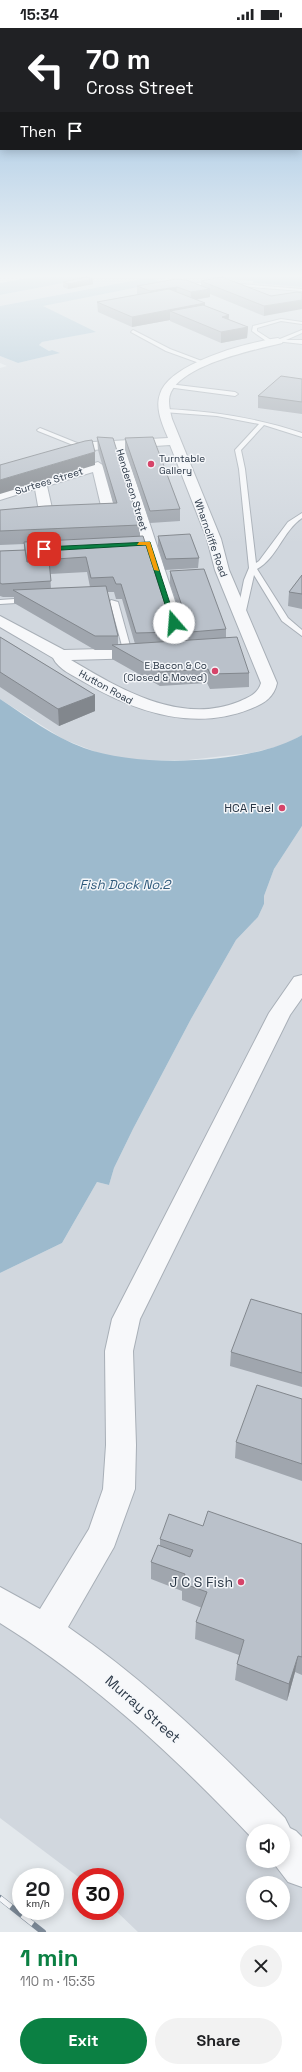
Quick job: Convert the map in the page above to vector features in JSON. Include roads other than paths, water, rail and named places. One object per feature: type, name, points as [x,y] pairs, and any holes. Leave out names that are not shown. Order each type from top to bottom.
[{"type":"street","points":[[169,386],[184,372],[198,366]]},
{"type":"street","name":"Wharncliffe Road","points":[[169,386],[165,392],[163,418],[175,441],[214,539],[222,570],[270,683],[269,688]]},
{"type":"street","points":[[57,457],[144,431]]},
{"type":"street","points":[[89,447],[175,441]]},
{"type":"street","name":"Henderson Street","points":[[118,444],[156,542],[177,651],[128,653]]},
{"type":"street","name":"Surtees Street","points":[[0,496],[98,466],[109,514],[78,515]]},
{"type":"street","points":[[40,484],[47,517]]},
{"type":"street","points":[[31,518],[62,516]]},
{"type":"street","points":[[133,544],[156,542]]},
{"type":"street","name":"Hutton Road","points":[[0,621],[60,654],[64,663],[125,699],[141,705],[164,710],[196,714],[227,710],[253,702],[263,696],[269,688]]},
{"type":"street","points":[[60,654],[76,656],[128,653]]},
{"type":"street","points":[[46,1632],[103,1536],[119,1489],[121,1445],[120,1351],[126,1319],[280,1013],[302,982]]},
{"type":"street","name":"Murray Street","points":[[0,1604],[46,1632],[99,1672],[165,1727],[225,1782],[265,1824]]},
{"type":"street","points":[[290,1853],[302,1868]]},
{"type":"lane","points":[[169,386],[235,394]]},
{"type":"lane","points":[[163,418],[200,411],[227,414],[302,435]]},
{"type":"lane","points":[[263,423],[238,450],[242,469],[253,568],[284,618],[302,634]]},
{"type":"lane","points":[[40,430],[89,447]]},
{"type":"lane","points":[[241,615],[248,580],[253,568],[262,563],[290,523],[302,515]]},
{"type":"lane","points":[[0,602],[37,599]]},
{"type":"lane","points":[[114,602],[128,653]]},
{"type":"water","name":"Fish Dock No.2","points":[[0,699],[41,726],[84,748],[134,759],[164,761],[225,758],[280,745],[302,735],[302,826],[274,869],[264,896],[264,904],[258,917],[236,940],[191,1019],[133,1129],[114,1168],[109,1185],[97,1182],[62,1243],[0,1273]]},
{"type":"railway","points":[[0,1898],[43,1932]]},
{"type":"place","name":"Turntable Gallery","points":[[151,464]]},
{"type":"place","name":"E Bacon & Co (Closed & Moved)","points":[[215,671]]},
{"type":"place","name":"HCA Fuel","points":[[282,808]]},
{"type":"place","name":"J C S Fish","points":[[241,1582]]}]
